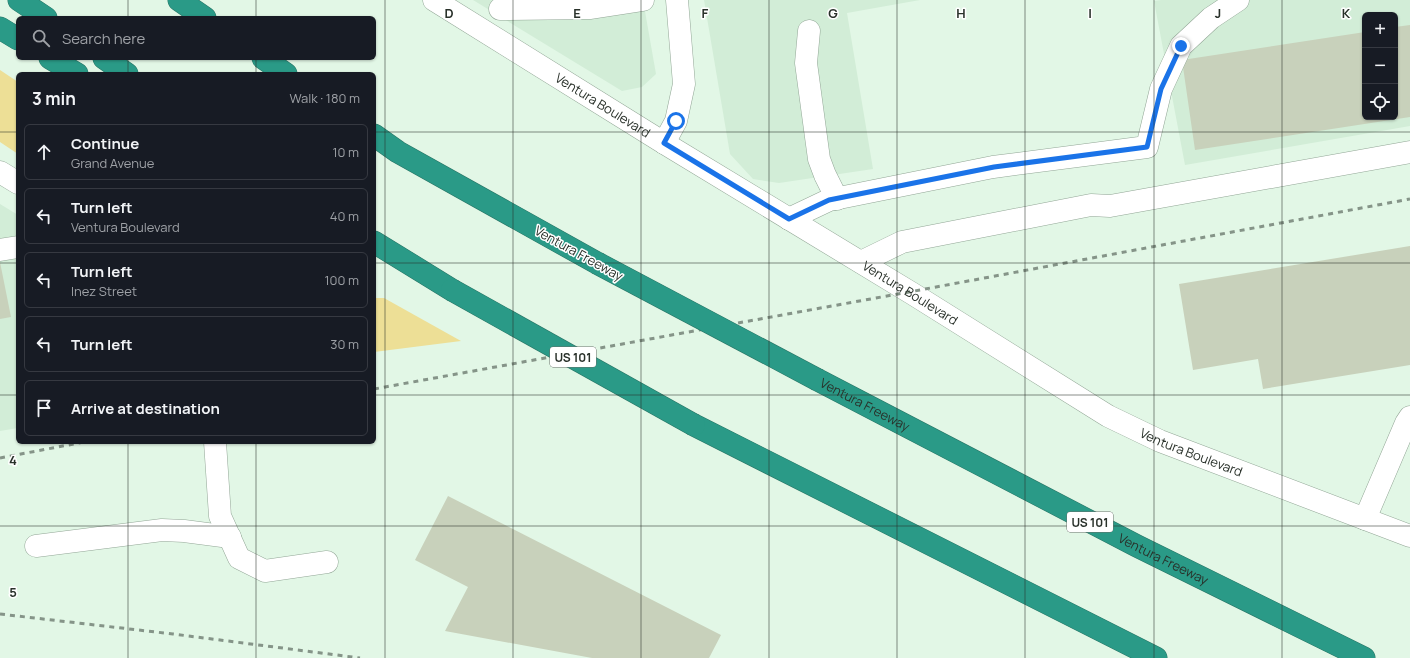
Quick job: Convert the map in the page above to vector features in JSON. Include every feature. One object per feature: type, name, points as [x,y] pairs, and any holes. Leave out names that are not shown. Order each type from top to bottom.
[{"type":"highway","points":[[19,0],[43,16]]},
{"type":"highway","points":[[179,0],[202,16]]},
{"type":"highway","points":[[0,28],[16,38]]},
{"type":"highway","points":[[53,60],[74,72]]},
{"type":"highway","points":[[107,60],[124,72]]},
{"type":"highway","points":[[266,60],[283,72]]},
{"type":"highway","name":"Ventura Freeway","points":[[376,136],[398,152],[597,263],[818,380],[1137,546],[1364,658]]},
{"type":"highway","name":"US 101","points":[[376,243],[452,290],[694,424],[1156,658]]},
{"type":"street","name":"Ventura Boulevard","points":[[434,0],[664,143],[861,262],[1108,416],[1160,441],[1410,536]]},
{"type":"street","points":[[486,32],[499,4],[591,8],[643,0]]},
{"type":"street","points":[[664,143],[676,121],[684,84],[677,0]]},
{"type":"street","points":[[789,219],[829,200],[994,167],[1147,147],[1161,89],[1181,46],[1211,18],[1238,0]]},
{"type":"street","points":[[809,31],[806,63],[819,159],[837,199]]},
{"type":"street","points":[[861,262],[902,242],[1091,205],[1110,206],[1410,152]]},
{"type":"street","points":[[0,172],[16,182]]},
{"type":"street","points":[[0,250],[16,247]]},
{"type":"street","points":[[1365,519],[1406,423],[1410,417]]},
{"type":"street","points":[[215,444],[220,516],[239,558],[265,571],[327,562]]},
{"type":"street","points":[[36,546],[162,530],[230,537]]},
{"type":"shaded area","points":[[473,0],[643,0],[656,74],[642,87],[622,91]]},
{"type":"shaded area","points":[[704,0],[920,0],[847,13],[873,169],[779,183],[753,179],[730,154]]},
{"type":"shaded area","points":[[1410,0],[1410,126],[1185,165],[1154,1]]},
{"type":"shaded area","points":[[0,70],[16,81],[16,153],[0,142]]},
{"type":"shaded area","points":[[0,204],[16,214],[16,428],[0,431]]},
{"type":"shaded area","points":[[376,298],[384,298],[461,341],[376,352]]},
{"type":"building","points":[[1410,25],[1410,117],[1398,119],[1398,48],[1398,27]]},
{"type":"building","points":[[1362,32],[1362,120],[1390,120],[1195,150],[1182,60]]},
{"type":"building","points":[[1410,246],[1410,365],[1263,389],[1258,359],[1193,370],[1179,284]]},
{"type":"building","points":[[0,262],[11,317],[0,319]]},
{"type":"building","points":[[448,496],[721,635],[709,658],[592,658],[445,631],[468,587],[415,560]]},
{"type":"railway","points":[[376,389],[1410,199]]},
{"type":"railway","points":[[0,458],[74,444]]},
{"type":"railway","points":[[0,614],[360,658]]},
{"type":"route","points":[[676,121],[664,143],[789,219],[829,200],[994,167],[1147,147],[1161,89],[1181,46]]}]
